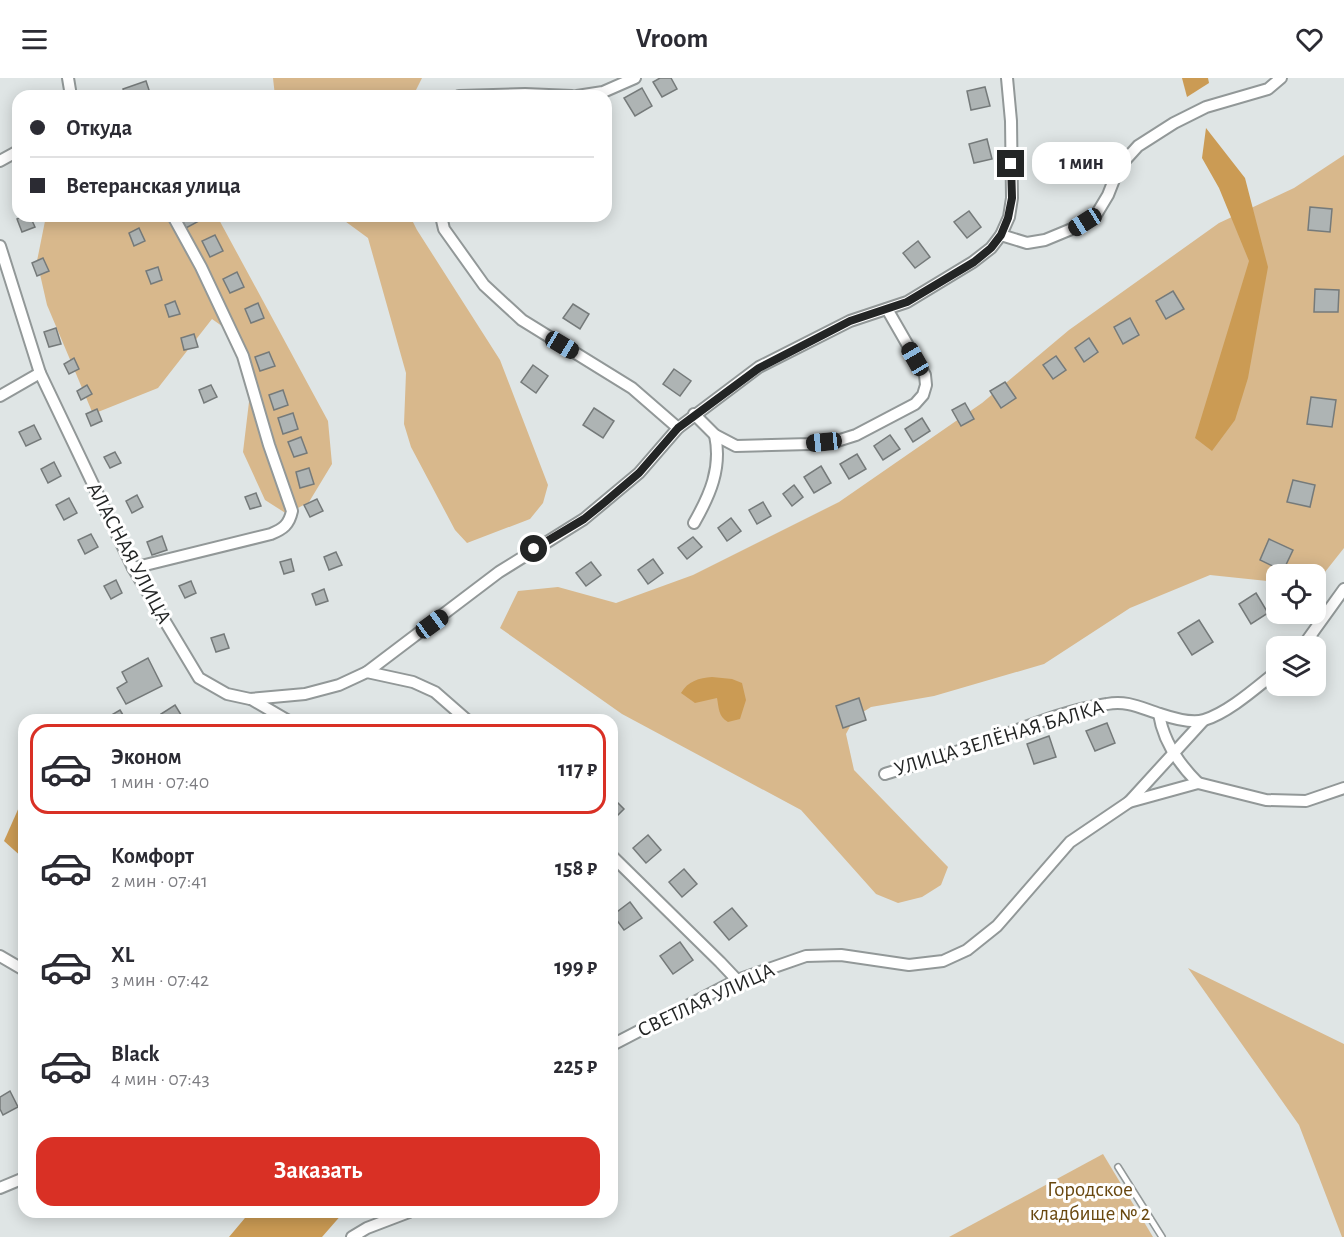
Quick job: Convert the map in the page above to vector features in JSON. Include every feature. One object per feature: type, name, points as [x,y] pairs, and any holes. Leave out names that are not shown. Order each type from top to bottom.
[{"type":"street","points":[[608,90],[635,78]]},
{"type":"street","points":[[250,699],[305,694],[339,685],[367,672],[499,572],[598,508],[639,473],[678,428],[694,414],[759,368],[850,321],[907,302],[974,262],[991,248],[1001,235],[1008,218],[1012,198],[1011,121],[1007,78]]},
{"type":"street","points":[[1001,235],[1027,243],[1045,240],[1074,228],[1096,215],[1108,195],[1119,167],[1138,146],[1174,123],[1206,107],[1269,88],[1281,78]]},
{"type":"street","points":[[133,568],[271,534],[282,530],[290,522],[292,511],[269,445],[243,356],[201,267],[176,222]]},
{"type":"street","points":[[442,222],[444,229],[484,285],[522,320],[632,388],[678,428]]},
{"type":"street","name":"АЛАСНАЯ УЛИЦА","points":[[0,246],[40,374],[133,568],[199,678],[211,687],[227,694],[250,699]]},
{"type":"street","points":[[694,414],[715,435],[736,446],[810,444],[837,441],[856,435],[915,404],[923,396],[926,385],[925,375],[886,309]]},
{"type":"street","points":[[0,396],[40,374]]},
{"type":"street","points":[[694,523],[707,499],[715,477],[718,461],[715,435]]},
{"type":"street","points":[[1312,636],[1340,603],[1344,589]]},
{"type":"street","points":[[367,672],[413,682],[435,692],[460,714]]},
{"type":"street","points":[[1129,802],[1203,721],[1227,708],[1266,679]]},
{"type":"street","points":[[250,699],[276,714]]},
{"type":"street","name":"УЛИЦА ЗЕЛЁНАЯ БАЛКА","points":[[885,774],[962,751],[1051,718],[1106,704],[1121,702],[1183,720],[1203,721]]},
{"type":"street","points":[[1159,714],[1161,725],[1174,754],[1183,768],[1198,783]]},
{"type":"street","name":"СВЕТЛАЯ УЛИЦА","points":[[618,1042],[737,980],[806,956],[841,955],[909,966],[943,961],[967,950],[997,926],[1070,842],[1129,802],[1198,783],[1266,800],[1306,801],[1344,788]]},
{"type":"street","points":[[618,862],[737,980]]},
{"type":"street","points":[[0,956],[18,966]]},
{"type":"street","points":[[0,1188],[18,1180]]},
{"type":"street","points":[[352,1237],[367,1228],[394,1218]]},
{"type":"lane","points":[[1118,1167],[1162,1237]]},
{"type":"green space","points":[[273,78],[422,78],[416,90],[274,90]]},
{"type":"green space","points":[[1344,155],[1344,548],[1326,571],[1326,564],[1266,564],[1266,581],[1210,575],[1130,608],[1044,664],[934,696],[871,707],[855,717],[846,734],[854,770],[948,867],[941,885],[922,897],[898,903],[876,894],[801,810],[622,714],[500,628],[518,591],[558,587],[616,603],[693,575],[839,502],[982,403],[1069,330],[1219,223],[1294,188]]},
{"type":"green space","points":[[45,222],[220,222],[328,421],[332,464],[309,502],[287,514],[265,500],[243,452],[249,402],[246,359],[233,334],[212,319],[158,388],[93,414],[47,305],[37,261]]},
{"type":"green space","points":[[346,222],[413,222],[500,360],[548,485],[543,503],[530,519],[467,543],[455,530],[411,447],[404,424],[406,373],[368,238]]},
{"type":"green space","points":[[1188,968],[1344,1044],[1344,1237],[1342,1237],[1299,1125]]},
{"type":"green space","name":"Городское кладбище № 2","points":[[1103,1154],[1153,1237],[949,1237]]},
{"type":"shaded area","points":[[1182,78],[1208,78],[1209,83],[1187,97]]},
{"type":"shaded area","points":[[1206,128],[1245,178],[1268,267],[1248,378],[1235,420],[1212,451],[1195,438],[1249,261],[1219,188],[1202,158]]},
{"type":"shaded area","points":[[712,677],[732,679],[742,683],[746,700],[740,719],[728,722],[725,720],[720,712],[717,698],[695,703],[681,693],[694,681]]},
{"type":"shaded area","points":[[18,810],[18,854],[4,841]]},
{"type":"shaded area","points":[[245,1218],[339,1218],[322,1237],[229,1237]]},
{"type":"building","points":[[660,78],[671,78],[677,89],[662,97],[653,82]]},
{"type":"building","points":[[146,81],[149,90],[123,90]]},
{"type":"building","points":[[985,87],[990,106],[971,110],[967,91]]},
{"type":"building","points":[[642,88],[652,106],[635,116],[624,98]]},
{"type":"building","points":[[987,139],[992,159],[974,163],[969,144]]},
{"type":"building","points":[[1056,147],[1080,150],[1077,171],[1053,168]]},
{"type":"building","points":[[1310,207],[1332,209],[1330,232],[1308,230]]},
{"type":"building","points":[[969,211],[981,227],[967,238],[954,222]]},
{"type":"building","points":[[18,222],[33,222],[35,227],[22,232]]},
{"type":"building","points":[[183,222],[197,222],[186,228]]},
{"type":"building","points":[[139,228],[145,241],[134,246],[129,233]]},
{"type":"building","points":[[215,235],[223,251],[210,257],[202,241]]},
{"type":"building","points":[[918,241],[930,257],[915,268],[903,253]]},
{"type":"building","points":[[43,258],[49,271],[37,276],[32,263]]},
{"type":"building","points":[[158,267],[162,280],[151,284],[146,271]]},
{"type":"building","points":[[237,272],[244,287],[230,293],[223,279]]},
{"type":"building","points":[[1315,289],[1339,290],[1338,312],[1314,312]]},
{"type":"building","points":[[1173,291],[1184,309],[1166,319],[1156,301]]},
{"type":"building","points":[[175,301],[180,314],[169,317],[165,305]]},
{"type":"building","points":[[258,303],[264,318],[251,323],[245,309]]},
{"type":"building","points":[[573,304],[589,314],[580,329],[563,318]]},
{"type":"building","points":[[1130,318],[1139,335],[1123,344],[1114,327]]},
{"type":"building","points":[[56,328],[61,344],[49,347],[44,332]]},
{"type":"building","points":[[194,334],[198,347],[184,350],[181,338]]},
{"type":"building","points":[[1089,338],[1098,352],[1084,362],[1075,348]]},
{"type":"building","points":[[269,352],[275,366],[260,371],[255,357]]},
{"type":"building","points":[[1056,356],[1066,370],[1053,379],[1043,365]]},
{"type":"building","points":[[74,358],[79,369],[69,374],[64,364]]},
{"type":"building","points":[[533,365],[548,376],[536,393],[521,382]]},
{"type":"building","points":[[674,369],[691,381],[680,396],[663,384]]},
{"type":"building","points":[[1005,382],[1016,398],[1001,408],[990,391]]},
{"type":"building","points":[[87,385],[92,394],[81,400],[77,391]]},
{"type":"building","points":[[211,385],[217,397],[204,403],[199,390]]},
{"type":"building","points":[[283,390],[288,405],[274,410],[269,395]]},
{"type":"building","points":[[1311,397],[1336,400],[1332,427],[1307,424]]},
{"type":"building","points":[[965,403],[974,419],[961,426],[952,410]]},
{"type":"building","points":[[594,408],[614,421],[603,438],[583,425]]},
{"type":"building","points":[[97,409],[102,421],[91,426],[86,414]]},
{"type":"building","points":[[293,413],[298,429],[283,434],[278,418]]},
{"type":"building","points":[[922,418],[930,431],[913,442],[905,429]]},
{"type":"building","points":[[34,425],[41,439],[26,446],[19,432]]},
{"type":"building","points":[[890,435],[900,449],[883,460],[874,446]]},
{"type":"building","points":[[301,437],[307,453],[294,457],[288,442]]},
{"type":"building","points":[[115,452],[121,463],[110,468],[104,457]]},
{"type":"building","points":[[857,454],[866,469],[849,479],[840,464]]},
{"type":"building","points":[[54,462],[61,476],[48,483],[41,469]]},
{"type":"building","points":[[821,466],[831,483],[814,493],[804,477]]},
{"type":"building","points":[[309,468],[314,484],[300,488],[296,472]]},
{"type":"building","points":[[1293,480],[1315,485],[1310,507],[1287,502]]},
{"type":"building","points":[[794,485],[803,497],[792,506],[783,494]]},
{"type":"building","points":[[256,493],[261,506],[250,509],[245,497]]},
{"type":"building","points":[[137,495],[143,507],[132,513],[126,501]]},
{"type":"building","points":[[69,498],[77,513],[64,520],[56,505]]},
{"type":"building","points":[[317,499],[323,511],[310,517],[304,505]]},
{"type":"building","points":[[763,502],[771,516],[757,524],[749,510]]},
{"type":"building","points":[[731,518],[741,531],[727,541],[718,528]]},
{"type":"building","points":[[91,534],[98,547],[85,554],[78,540]]},
{"type":"building","points":[[162,536],[167,550],[152,555],[147,542]]},
{"type":"building","points":[[693,537],[702,547],[687,559],[678,548]]},
{"type":"building","points":[[1269,539],[1293,550],[1286,564],[1268,564],[1260,560]]},
{"type":"building","points":[[336,552],[342,565],[329,570],[324,557]]},
{"type":"building","points":[[291,559],[294,571],[284,574],[280,562]]},
{"type":"building","points":[[653,559],[663,573],[648,584],[638,570]]},
{"type":"building","points":[[591,562],[601,575],[586,586],[576,573]]},
{"type":"building","points":[[116,580],[122,593],[111,599],[104,586]]},
{"type":"building","points":[[191,581],[196,593],[185,598],[179,586]]},
{"type":"building","points":[[324,589],[328,601],[316,605],[312,594]]},
{"type":"building","points":[[1256,593],[1266,610],[1266,614],[1251,624],[1239,604]]},
{"type":"building","points":[[1199,620],[1213,642],[1192,655],[1178,633]]},
{"type":"building","points":[[224,634],[229,648],[216,652],[211,638]]},
{"type":"building","points":[[148,658],[162,686],[126,704],[117,688],[127,682],[122,672]]},
{"type":"building","points":[[859,698],[866,720],[843,728],[836,706]]},
{"type":"building","points":[[175,705],[181,714],[161,714]]},
{"type":"building","points":[[1107,723],[1115,743],[1095,751],[1086,731]]},
{"type":"building","points":[[1049,736],[1056,757],[1034,764],[1027,744]]},
{"type":"building","points":[[618,803],[624,809],[618,815]]},
{"type":"building","points":[[648,835],[661,850],[646,863],[633,848]]},
{"type":"building","points":[[684,869],[697,884],[682,897],[669,882]]},
{"type":"building","points":[[630,902],[642,918],[624,930],[618,922],[618,911]]},
{"type":"building","points":[[732,908],[747,926],[729,940],[714,922]]},
{"type":"building","points":[[680,942],[693,960],[673,974],[660,956]]},
{"type":"building","points":[[10,1091],[18,1107],[3,1115],[0,1109],[0,1097]]},
{"type":"route","points":[[534,549],[584,519],[639,473],[678,428],[694,414],[759,368],[850,321],[907,302],[974,262],[991,248],[1001,235],[1008,218],[1012,198],[1011,164]]}]
